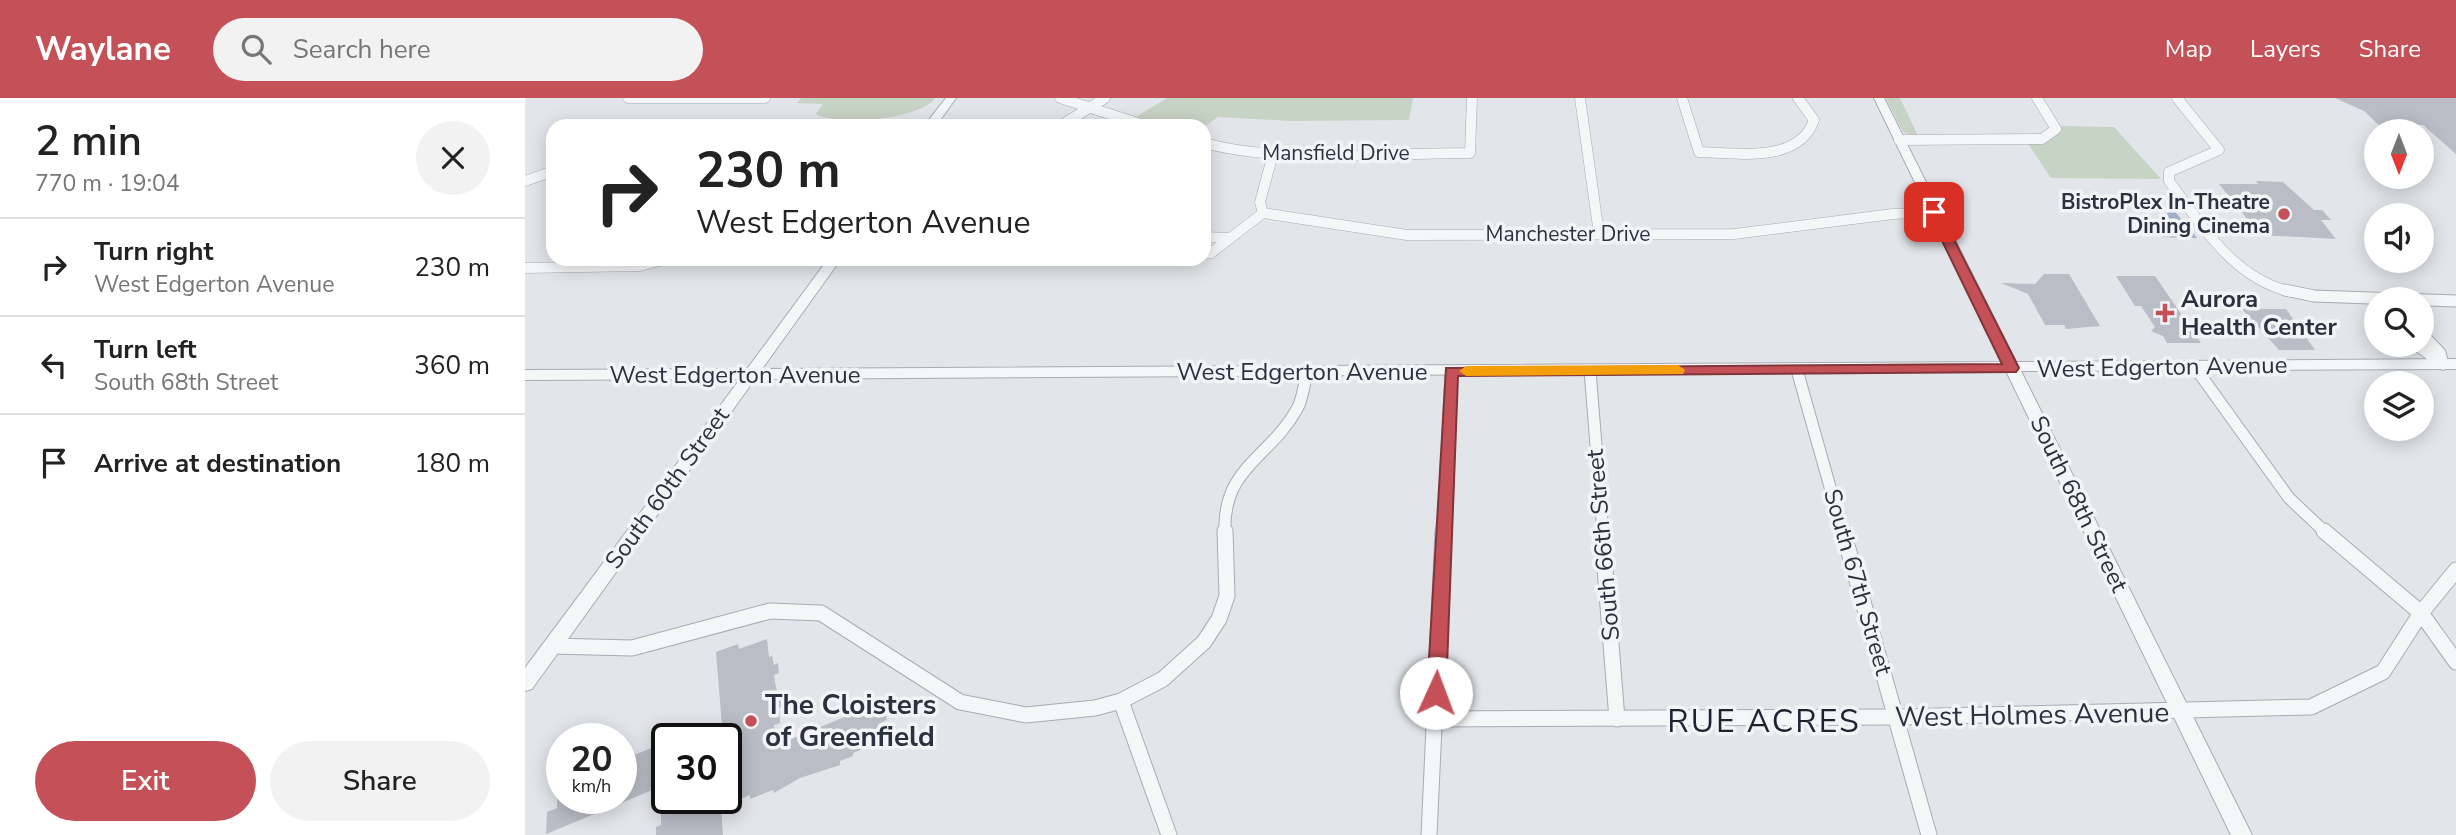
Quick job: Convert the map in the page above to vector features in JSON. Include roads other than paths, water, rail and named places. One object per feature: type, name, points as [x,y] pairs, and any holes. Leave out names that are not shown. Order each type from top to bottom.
[{"type":"street","points":[[628,98],[765,98]]},
{"type":"street","points":[[935,119],[951,98]]},
{"type":"street","points":[[1060,98],[1125,119]]},
{"type":"street","points":[[1072,119],[1105,98]]},
{"type":"street","points":[[1470,153],[1472,98]]},
{"type":"street","points":[[1580,98],[1599,234]]},
{"type":"street","points":[[1682,98],[1696,151],[1765,152],[1797,145],[1808,137],[1814,120],[1809,109],[1798,98]]},
{"type":"street","name":"South 68th Street","points":[[1879,98],[2242,835]]},
{"type":"street","points":[[1899,140],[2042,139],[2050,136],[2056,128],[2037,98]]},
{"type":"street","points":[[2176,98],[2220,150],[2209,159],[2178,165],[2169,172],[2169,181],[2227,256],[2238,266],[2279,288],[2326,298],[2364,299]]},
{"type":"street","name":"Mansfield Drive","points":[[1211,145],[1237,152],[1273,154],[1470,153]]},
{"type":"street","points":[[1211,253],[1228,237],[1263,213],[1261,202],[1273,154]]},
{"type":"street","points":[[525,181],[546,174]]},
{"type":"street","name":"Manchester Drive","points":[[1263,213],[1407,235],[1734,234],[1893,214],[1934,212]]},
{"type":"street","points":[[1211,237],[1228,237]]},
{"type":"street","points":[[525,268],[640,266]]},
{"type":"street","name":"South 60th Street","points":[[525,682],[830,266]]},
{"type":"street","points":[[2434,300],[2456,301]]},
{"type":"street","points":[[2434,347],[2449,364]]},
{"type":"street","name":"West Edgerton Avenue","points":[[525,375],[1451,372],[2449,364]]},
{"type":"street","points":[[2194,366],[2289,498],[2342,550],[2421,613],[2456,662]]},
{"type":"street","name":"South 66th Street","points":[[1590,370],[1617,719]]},
{"type":"street","name":"South 67th Street","points":[[1797,370],[1929,835]]},
{"type":"street","points":[[552,646],[632,648],[770,611],[821,613],[960,702],[1026,715],[1095,708],[1121,701],[1163,679],[1204,642],[1219,619],[1227,596],[1224,516],[1236,482],[1240,472],[1289,422],[1299,406],[1307,372]]},
{"type":"street","points":[[1429,835],[1451,372]]},
{"type":"street","points":[[2421,613],[2456,570]]},
{"type":"street","name":"West Holmes Avenue","points":[[1435,719],[1896,718],[2311,707],[2383,672],[2421,613]]},
{"type":"street","points":[[1121,701],[1169,835]]},
{"type":"water","points":[[2172,208],[2197,238],[2161,237],[2170,226],[2165,216]]},
{"type":"place","name":"BistroPlex In-Theatre Dining Cinema","points":[[2284,214]]},
{"type":"place","name":"Aurora Health Center","points":[[2165,313]]},
{"type":"place","name":"The Cloisters of Greenfield","points":[[751,721]]},
{"type":"district","name":"RUE ACRES","points":[[1764,721]]}]
